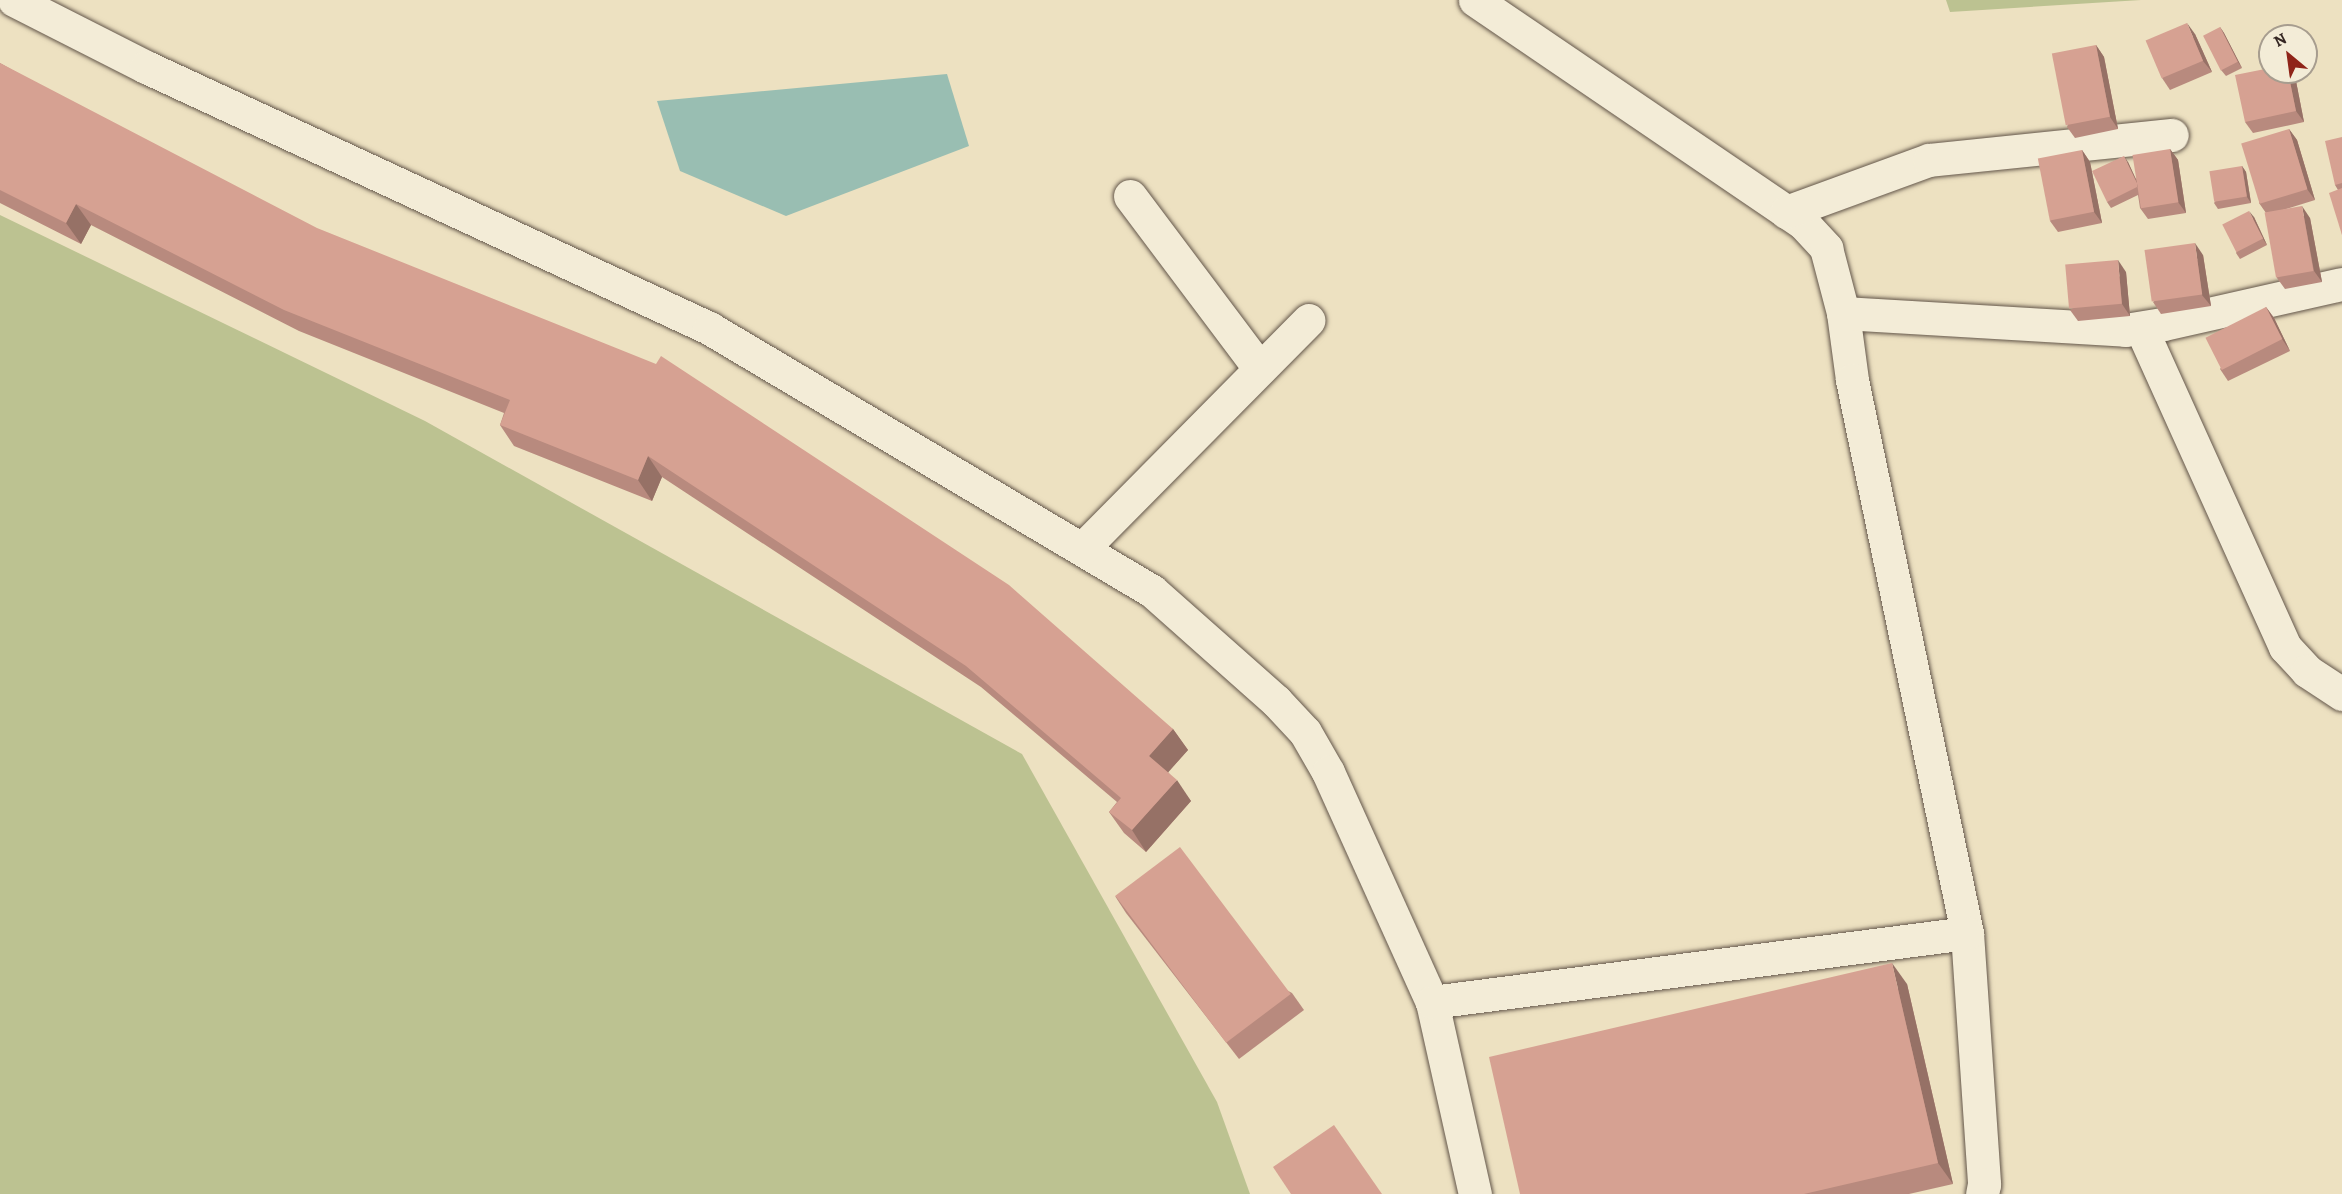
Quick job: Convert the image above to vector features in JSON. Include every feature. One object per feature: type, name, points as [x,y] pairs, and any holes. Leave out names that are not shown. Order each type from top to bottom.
[{"type":"street","points":[[15,0],[146,67],[709,328],[1152,591],[1276,701],[1305,732],[1328,772],[1432,1002],[1475,1194]]},
{"type":"street","points":[[1475,0],[1786,212],[1815,234],[1826,248],[1843,313],[1852,380],[1967,933],[1984,1184],[1982,1194]]},
{"type":"street","points":[[1786,212],[1929,160],[2172,135]]},
{"type":"street","points":[[1130,196],[1260,369]]},
{"type":"street","points":[[1843,313],[2104,329],[2141,328],[2342,284]]},
{"type":"street","points":[[1082,549],[1309,320]]},
{"type":"street","points":[[2141,328],[2285,647],[2307,671],[2342,694]]},
{"type":"street","points":[[1432,1002],[1967,933]]},
{"type":"green space","points":[[1946,0],[2141,0],[1950,12]]},
{"type":"green space","points":[[0,215],[425,421],[1022,754],[1217,1102],[1250,1194],[0,1194]]},
{"type":"water","points":[[947,74],[969,146],[786,216],[680,171],[657,101]]},
{"type":"building","points":[[2187,23],[2203,61],[2162,78],[2146,41]]},
{"type":"building","points":[[2220,27],[2238,62],[2221,70],[2203,36]]},
{"type":"building","points":[[2096,45],[2110,117],[2066,125],[2052,54]]},
{"type":"building","points":[[0,63],[317,228],[656,364],[661,356],[1009,585],[1173,729],[1149,756],[1177,780],[1132,830],[1109,812],[1121,798],[966,666],[648,456],[638,480],[500,425],[510,400],[284,310],[76,204],[66,223],[0,190]]},
{"type":"building","points":[[2258,70],[2258,84],[2290,84],[2296,111],[2245,122],[2235,75]]},
{"type":"building","points":[[2289,129],[2307,189],[2260,204],[2241,144]]},
{"type":"building","points":[[2342,137],[2342,183],[2335,185],[2325,141]]},
{"type":"building","points":[[2170,149],[2178,202],[2141,208],[2132,155]]},
{"type":"building","points":[[2082,150],[2094,212],[2050,220],[2038,159]]},
{"type":"building","points":[[2124,156],[2137,187],[2107,202],[2092,171]]},
{"type":"building","points":[[2242,166],[2247,197],[2214,202],[2209,171]]},
{"type":"building","points":[[2342,188],[2342,235],[2329,193]]},
{"type":"building","points":[[2302,206],[2313,271],[2276,278],[2265,213]]},
{"type":"building","points":[[2249,211],[2263,239],[2236,252],[2222,225]]},
{"type":"building","points":[[2195,243],[2202,294],[2152,302],[2144,250]]},
{"type":"building","points":[[2118,260],[2122,304],[2069,308],[2065,265]]},
{"type":"building","points":[[2266,307],[2282,339],[2222,370],[2205,338]]},
{"type":"building","points":[[1180,847],[1291,994],[1226,1043],[1115,896]]},
{"type":"building","points":[[1892,963],[1938,1163],[1804,1194],[1520,1194],[1489,1057]]},
{"type":"building","points":[[1334,1125],[1382,1194],[1291,1194],[1273,1167]]}]
